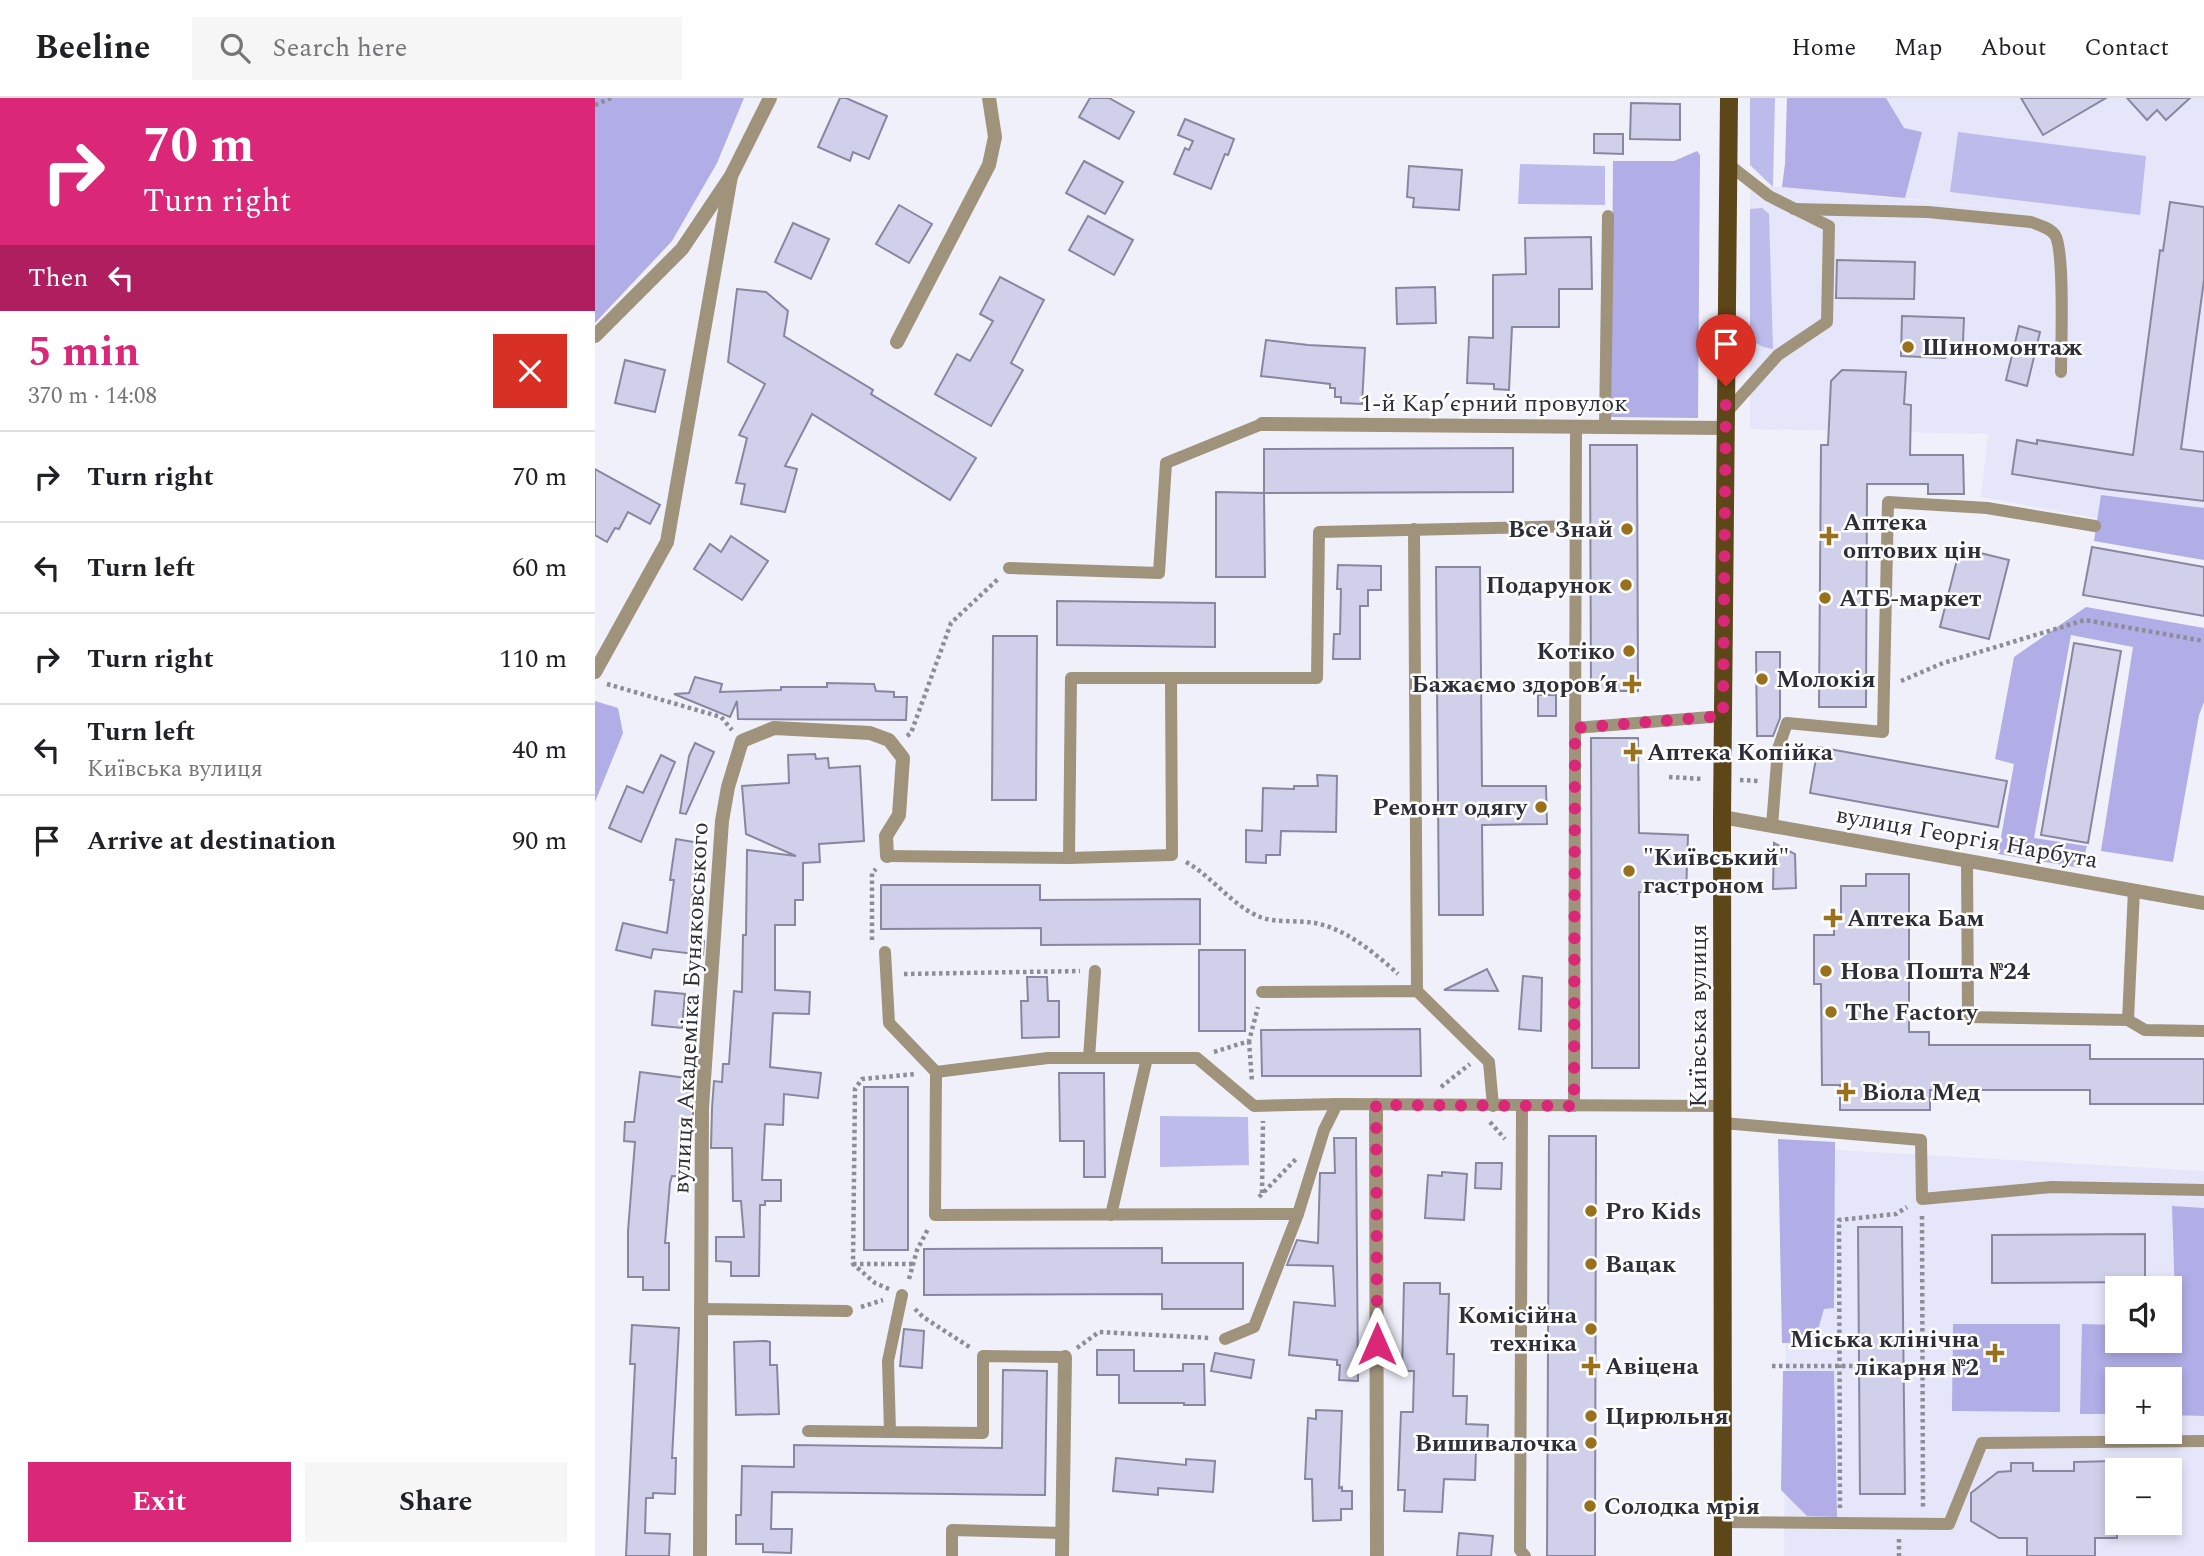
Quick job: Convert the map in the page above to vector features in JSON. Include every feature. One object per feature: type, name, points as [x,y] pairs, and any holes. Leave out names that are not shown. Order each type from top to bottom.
[{"type":"main road","name":"Київська вулиця","points":[[1723,1556],[1722,817],[1729,98]]},
{"type":"street","points":[[595,336],[682,249],[731,176],[770,98]]},
{"type":"street","points":[[897,342],[989,165],[995,137],[989,98]]},
{"type":"street","points":[[595,672],[667,542],[731,176]]},
{"type":"street","name":"1-й Карʼєрний провулок","points":[[1262,424],[1605,427],[1725,421]]},
{"type":"street","name":"вулиця Академіка Буняковського","points":[[700,1556],[702,1108],[722,821],[735,757],[741,741],[774,728],[870,733],[888,740],[894,747]]},
{"type":"street","points":[[887,856],[886,836],[899,815],[903,758],[894,747]]},
{"type":"street","name":"вулиця Георгія Нарбута","points":[[1722,817],[2204,902]]},
{"type":"street","points":[[1376,1105],[1377,1556]]},
{"type":"street","points":[[1062,1556],[1065,1357]]},
{"type":"lane","points":[[1725,421],[1778,355],[1827,322],[1829,226],[1769,196],[1728,164]]},
{"type":"lane","points":[[1794,209],[1928,212],[2031,222],[2045,228],[2055,235],[2060,255],[2061,372]]},
{"type":"lane","points":[[1605,427],[1608,216]]},
{"type":"lane","points":[[1009,568],[1159,573],[1166,463],[1262,424]]},
{"type":"lane","points":[[1574,1106],[1576,426]]},
{"type":"lane","points":[[1772,826],[1778,749],[1787,723],[1883,732],[1888,502],[1987,508],[2095,526]]},
{"type":"lane","points":[[1069,858],[1072,678],[1317,678],[1319,531],[1576,526]]},
{"type":"lane","points":[[1414,529],[1417,991]]},
{"type":"lane","points":[[887,856],[1069,858],[1172,855],[1171,678]]},
{"type":"lane","points":[[1575,728],[1723,716]]},
{"type":"lane","points":[[1967,860],[1968,1017],[2128,1020],[2145,1030],[2204,1031]]},
{"type":"lane","points":[[2128,1020],[2134,890]]},
{"type":"lane","points":[[885,952],[889,1023],[936,1072],[935,1215],[1298,1214]]},
{"type":"lane","points":[[1089,1058],[1095,971]]},
{"type":"lane","points":[[1262,992],[1417,991],[1489,1062],[1493,1105]]},
{"type":"lane","points":[[936,1072],[1048,1058],[1197,1058],[1259,1106],[1574,1106],[1723,1115],[1921,1140],[1922,1199],[2052,1187],[2204,1190]]},
{"type":"lane","points":[[1111,1215],[1147,1058]]},
{"type":"lane","points":[[1225,1339],[1254,1327],[1298,1214],[1324,1130],[1338,1104]]},
{"type":"lane","points":[[1522,1106],[1520,1550],[1525,1556]]},
{"type":"lane","points":[[890,1432],[888,1361],[902,1295]]},
{"type":"lane","points":[[701,1309],[847,1311]]},
{"type":"lane","points":[[808,1431],[983,1433],[983,1356],[1065,1357]]},
{"type":"lane","points":[[1723,1522],[1949,1524],[1982,1443],[2204,1441]]},
{"type":"lane","points":[[952,1556],[952,1530],[1062,1532]]},
{"type":"path","points":[[595,105],[611,98]]},
{"type":"path","points":[[894,747],[911,733],[951,623],[1009,568]]},
{"type":"path","points":[[1884,688],[1943,663],[2085,620],[2204,641]]},
{"type":"path","points":[[595,680],[721,717]]},
{"type":"path","points":[[1172,855],[1202,871],[1233,901],[1262,918],[1317,923],[1342,934],[1373,952],[1417,991]]},
{"type":"path","points":[[885,952],[872,941],[872,873],[887,856]]},
{"type":"path","points":[[885,975],[1095,971]]},
{"type":"path","points":[[1262,992],[1249,1041],[1259,1106],[1262,1193]]},
{"type":"path","points":[[1197,1058],[1249,1041]]},
{"type":"path","points":[[1417,1105],[1482,1055]]},
{"type":"path","points":[[853,1264],[855,1089],[862,1079],[936,1072]]},
{"type":"path","points":[[1475,1105],[1520,1155]]},
{"type":"path","points":[[1242,1214],[1298,1157]]},
{"type":"path","points":[[1840,1523],[1839,1220],[1896,1214],[1922,1199],[1923,1524]]},
{"type":"path","points":[[902,1295],[915,1264],[917,1251],[935,1215]]},
{"type":"path","points":[[853,1264],[915,1264]]},
{"type":"path","points":[[853,1264],[876,1283],[902,1295],[923,1317],[983,1356]]},
{"type":"path","points":[[847,1311],[902,1295]]},
{"type":"path","points":[[1065,1357],[1099,1332],[1225,1339]]},
{"type":"path","points":[[1772,1366],[1859,1366]]},
{"type":"shaded area","points":[[595,98],[744,98],[717,163],[672,241],[595,323]]},
{"type":"shaded area","points":[[1750,98],[1775,98],[1773,187],[1750,165]]},
{"type":"shaded area","points":[[1787,98],[2204,98],[2204,538],[1981,497],[1988,434],[1750,429],[1750,185],[1782,187]],"holes":[[[1844,193],[1905,198],[2022,211]]]},
{"type":"shaded area","points":[[1787,98],[1886,98],[1904,128],[1922,132],[1905,198],[1782,187]]},
{"type":"shaded area","points":[[1958,132],[2146,156],[2140,215],[1950,192]]},
{"type":"shaded area","points":[[1697,151],[1700,155],[1698,418],[1611,417],[1613,161],[1674,161]]},
{"type":"shaded area","points":[[1520,164],[1605,166],[1605,205],[1518,204]]},
{"type":"shaded area","points":[[1762,208],[1769,214],[1773,349],[1763,347],[1750,339],[1750,209]]},
{"type":"shaded area","points":[[2101,495],[2204,508],[2204,560],[2094,541]]},
{"type":"shaded area","points":[[2086,607],[2204,628],[2204,702],[2199,715],[2173,862],[2101,851],[2133,647],[2071,635],[2034,838],[2087,846],[2081,868],[1998,854],[2014,764],[1995,759],[2014,657]]},
{"type":"shaded area","points":[[595,701],[618,708],[623,733],[595,802]]},
{"type":"shaded area","points":[[1160,1116],[1248,1117],[1249,1165],[1160,1167]]},
{"type":"shaded area","points":[[1778,1139],[1835,1142],[1834,1308],[1824,1309],[1814,1343],[1782,1343]]},
{"type":"shaded area","name":"Міська клінічна лікарня №2","points":[[1787,1147],[2204,1171],[2204,1556],[1784,1556]]},
{"type":"shaded area","points":[[2172,1206],[2204,1208],[2204,1416],[2182,1415],[2182,1367],[2105,1367],[2105,1414],[2080,1414],[2082,1324],[2105,1325],[2105,1353],[2182,1353],[2182,1276],[2174,1276]]},
{"type":"shaded area","points":[[1953,1324],[2060,1324],[2060,1412],[1952,1411]]},
{"type":"shaded area","points":[[1783,1371],[1834,1371],[1837,1517],[1807,1516],[1781,1490]]},
{"type":"building","points":[[840,98],[846,98],[887,116],[869,159],[853,152],[850,161],[818,147]]},
{"type":"building","points":[[1090,98],[1109,98],[1134,112],[1119,139],[1079,117]]},
{"type":"building","points":[[2021,98],[2106,98],[2043,135]]},
{"type":"building","points":[[2127,98],[2190,98],[2166,120],[2157,110],[2147,120]]},
{"type":"building","points":[[1631,103],[1680,104],[1680,140],[1630,139]]},
{"type":"building","points":[[1185,119],[1234,139],[1211,189],[1174,174],[1185,148],[1189,150],[1193,141],[1178,135]]},
{"type":"building","points":[[1594,134],[1623,134],[1623,154],[1594,153]]},
{"type":"building","points":[[1084,161],[1123,182],[1105,214],[1066,193]]},
{"type":"building","points":[[1409,166],[1462,170],[1459,210],[1413,207],[1414,198],[1407,197]]},
{"type":"building","points":[[2170,202],[2204,207],[2204,280],[2181,449],[2204,452],[2204,501],[2012,474],[2017,440],[2037,444],[2037,440],[2133,455],[2160,250],[2163,251]]},
{"type":"building","points":[[899,205],[932,224],[909,263],[876,244]]},
{"type":"building","points":[[1088,216],[1133,240],[1114,275],[1069,250]]},
{"type":"building","points":[[793,223],[829,239],[811,279],[775,262]]},
{"type":"building","points":[[1591,237],[1592,289],[1559,289],[1559,327],[1512,327],[1509,390],[1494,389],[1494,384],[1467,383],[1469,337],[1493,338],[1493,275],[1526,274],[1525,238]]},
{"type":"building","points":[[1837,260],[1915,262],[1914,299],[1836,298]]},
{"type":"building","points":[[1000,277],[1044,300],[1011,363],[1023,370],[991,426],[935,394],[957,354],[970,361],[993,321],[980,314]]},
{"type":"building","points":[[1435,287],[1436,323],[1397,324],[1396,288]]},
{"type":"building","points":[[737,289],[766,292],[788,311],[784,336],[873,390],[871,394],[976,458],[950,500],[812,414],[785,466],[797,469],[785,512],[741,504],[745,484],[736,483],[747,438],[739,435],[765,384],[728,362]]},
{"type":"building","points":[[1902,316],[1964,318],[1963,342],[1945,358],[1901,356]]},
{"type":"building","points":[[2019,326],[2040,332],[2027,386],[2006,380]]},
{"type":"building","points":[[1266,340],[1365,348],[1362,404],[1341,403],[1341,397],[1335,397],[1335,388],[1330,388],[1330,384],[1261,376]]},
{"type":"building","points":[[625,360],[665,370],[655,412],[615,403]]},
{"type":"building","points":[[1842,370],[1906,372],[1904,404],[1911,405],[1910,455],[1963,455],[1964,494],[1928,494],[1928,484],[1867,484],[1866,707],[1819,707],[1821,445],[1828,445],[1831,381]]},
{"type":"building","points":[[1590,445],[1637,445],[1638,691],[1591,691]]},
{"type":"building","points":[[1513,448],[1513,492],[1264,493],[1264,449]]},
{"type":"building","points":[[595,469],[660,505],[650,524],[628,512],[619,529],[615,528],[607,542],[595,535]]},
{"type":"building","points":[[1216,492],[1264,493],[1265,577],[1216,577]]},
{"type":"building","points":[[731,536],[768,561],[742,600],[694,569],[710,544],[721,552]]},
{"type":"building","points":[[2092,547],[2204,567],[2204,616],[2083,595]]},
{"type":"building","points":[[1960,548],[2009,560],[1989,639],[1940,627]]},
{"type":"building","points":[[1338,565],[1381,566],[1381,590],[1368,590],[1368,606],[1360,606],[1360,659],[1333,659],[1334,634],[1340,634],[1341,589],[1337,589]]},
{"type":"building","points":[[1436,567],[1480,567],[1482,786],[1546,786],[1547,824],[1482,825],[1483,915],[1439,915]]},
{"type":"building","points":[[1057,601],[1215,603],[1215,647],[1057,645]]},
{"type":"building","points":[[993,636],[1037,636],[1036,800],[992,800]]},
{"type":"building","points":[[2074,643],[2121,651],[2088,843],[2041,835]]},
{"type":"building","points":[[1756,652],[1780,652],[1780,718],[1773,736],[1757,736]]},
{"type":"building","points":[[695,677],[722,684],[720,692],[781,690],[781,687],[827,687],[827,683],[874,684],[876,691],[894,692],[894,697],[907,697],[906,720],[738,719],[737,701],[730,717],[674,694],[689,693]]},
{"type":"building","points":[[1538,695],[1556,695],[1556,716],[1538,716]]},
{"type":"building","points":[[1591,738],[1638,738],[1639,833],[1688,835],[1686,894],[1639,892],[1639,1068],[1592,1068]]},
{"type":"building","points":[[695,743],[714,752],[686,814],[680,813],[689,756]]},
{"type":"building","points":[[1818,747],[2007,781],[1998,827],[1810,793]]},
{"type":"building","points":[[815,754],[816,759],[828,758],[829,768],[860,766],[864,841],[819,844],[820,862],[803,863],[803,900],[795,900],[795,925],[775,925],[775,990],[810,992],[809,1014],[773,1013],[770,1067],[821,1073],[818,1098],[784,1094],[783,1125],[765,1124],[762,1180],[781,1180],[781,1201],[765,1201],[765,1205],[760,1205],[759,1276],[731,1276],[731,1262],[716,1261],[716,1237],[744,1237],[741,1201],[733,1201],[732,1148],[711,1148],[712,1108],[714,1081],[722,1082],[723,1064],[729,1064],[734,991],[742,992],[747,850],[796,856],[746,834],[742,786],[789,783],[788,755]]},
{"type":"building","points":[[661,755],[675,762],[641,842],[609,828],[627,786],[643,793]]},
{"type":"building","points":[[1317,775],[1337,776],[1336,832],[1281,831],[1280,855],[1266,855],[1266,863],[1246,862],[1246,830],[1262,831],[1263,788],[1294,789],[1294,786],[1318,786]]},
{"type":"building","points":[[676,839],[700,843],[692,900],[696,901],[691,938],[704,941],[703,955],[653,949],[651,958],[616,950],[623,923],[667,933]]},
{"type":"building","points":[[1774,843],[1795,854],[1796,888],[1773,889]]},
{"type":"building","points":[[1866,874],[1909,874],[1909,1032],[1929,1032],[1929,1045],[2090,1045],[2090,1059],[2204,1059],[2204,1104],[2090,1104],[2090,1090],[1930,1090],[1930,1110],[1840,1110],[1840,1085],[1822,1085],[1821,984],[1814,984],[1814,935],[1834,935],[1834,920],[1841,920],[1841,886],[1866,886]]},
{"type":"building","points":[[881,885],[1040,885],[1040,900],[1200,899],[1200,944],[1041,945],[1041,928],[881,929]]},
{"type":"building","points":[[1199,950],[1245,950],[1245,1031],[1199,1031]]},
{"type":"building","points":[[1487,969],[1498,991],[1444,990]]},
{"type":"building","points":[[1523,976],[1542,978],[1541,1031],[1519,1029]]},
{"type":"building","points":[[1027,977],[1047,977],[1048,1001],[1059,1001],[1059,1037],[1022,1038],[1021,1001],[1028,1001]]},
{"type":"building","points":[[655,991],[685,994],[682,1028],[652,1025]]},
{"type":"building","points":[[1420,1029],[1421,1076],[1262,1076],[1261,1030]]},
{"type":"building","points":[[640,1072],[694,1079],[692,1147],[689,1147],[687,1177],[672,1176],[670,1183],[665,1243],[669,1243],[669,1290],[643,1290],[643,1277],[628,1277],[628,1231],[635,1142],[624,1141],[625,1122],[634,1122]]},
{"type":"building","points":[[1059,1073],[1104,1073],[1105,1177],[1084,1177],[1084,1141],[1060,1141]]},
{"type":"building","points":[[864,1087],[908,1087],[908,1250],[864,1250]]},
{"type":"building","points":[[1549,1136],[1596,1136],[1595,1556],[1547,1556]]},
{"type":"building","points":[[1334,1138],[1356,1138],[1358,1381],[1339,1380],[1340,1365],[1337,1365],[1337,1360],[1289,1355],[1294,1302],[1335,1306],[1333,1266],[1287,1265],[1297,1240],[1318,1243],[1320,1173],[1335,1173]]},
{"type":"building","points":[[1476,1163],[1502,1163],[1501,1189],[1475,1188]]},
{"type":"building","points":[[1442,1172],[1467,1174],[1464,1220],[1425,1218],[1428,1175],[1442,1176]]},
{"type":"building","points":[[1858,1227],[1902,1227],[1905,1494],[1860,1494]]},
{"type":"building","points":[[2145,1234],[2145,1276],[2105,1276],[2105,1282],[1992,1283],[1992,1235]]},
{"type":"building","points":[[1162,1248],[1162,1263],[1243,1263],[1243,1309],[1162,1309],[1162,1294],[924,1295],[924,1249]]},
{"type":"building","points":[[1404,1283],[1440,1283],[1440,1294],[1449,1294],[1447,1354],[1454,1354],[1453,1396],[1467,1396],[1466,1424],[1488,1425],[1487,1451],[1476,1451],[1475,1480],[1444,1479],[1442,1512],[1404,1511],[1405,1490],[1398,1490],[1401,1412],[1413,1412],[1414,1371],[1402,1371]]},
{"type":"building","points":[[632,1325],[679,1328],[672,1458],[676,1458],[675,1494],[653,1493],[653,1498],[646,1498],[645,1533],[670,1534],[669,1556],[626,1556],[635,1364],[630,1364]]},
{"type":"building","points":[[904,1329],[924,1331],[922,1368],[900,1366]]},
{"type":"building","points":[[734,1342],[770,1342],[770,1365],[777,1365],[779,1414],[736,1415]]},
{"type":"building","points":[[1097,1350],[1134,1350],[1134,1371],[1183,1371],[1183,1364],[1204,1364],[1205,1405],[1119,1403],[1119,1375],[1097,1375]]},
{"type":"building","points":[[1215,1353],[1254,1360],[1251,1378],[1211,1371]]},
{"type":"building","points":[[1003,1370],[1047,1371],[1045,1495],[772,1492],[771,1529],[792,1529],[791,1553],[763,1552],[763,1544],[736,1544],[736,1515],[741,1515],[742,1466],[794,1467],[794,1445],[1002,1448]]},
{"type":"building","points":[[1316,1410],[1342,1411],[1339,1488],[1342,1487],[1342,1491],[1352,1491],[1352,1509],[1341,1509],[1341,1520],[1313,1521],[1312,1479],[1305,1479],[1308,1418],[1316,1419]]},
{"type":"building","points":[[1116,1458],[1186,1465],[1186,1459],[1215,1461],[1213,1492],[1158,1488],[1158,1495],[1113,1491]]},
{"type":"building","points":[[2105,1461],[2105,1535],[2117,1535],[2117,1538],[2095,1538],[2095,1556],[2027,1556],[2027,1538],[1999,1538],[1971,1521],[1971,1493],[1998,1472],[2011,1471],[2011,1463],[2033,1463],[2033,1471],[2074,1471],[2074,1462]]},
{"type":"building","points":[[1459,1533],[1493,1536],[1491,1556],[1457,1556]]},
{"type":"place","name":"Шиномонтаж","points":[[1908,347]]},
{"type":"place","name":"Все Знай","points":[[1627,529]]},
{"type":"place","name":"Аптека оптових цін","points":[[1829,536]]},
{"type":"place","name":"Подарунок","points":[[1626,585]]},
{"type":"place","name":"АТБ-маркет","points":[[1825,598]]},
{"type":"place","name":"Котіко","points":[[1629,651]]},
{"type":"place","name":"Молокія","points":[[1762,679]]},
{"type":"place","name":"Бажаємо здоров’я","points":[[1632,684]]},
{"type":"place","name":"Аптека Копійка","points":[[1633,752]]},
{"type":"place","name":"Ремонт одягу","points":[[1541,807]]},
{"type":"place","name":"\"Київський\" гастроном","points":[[1629,871]]},
{"type":"place","name":"Аптека Бам","points":[[1833,918]]},
{"type":"place","name":"Нова Пошта №24","points":[[1826,971]]},
{"type":"place","name":"The Factory","points":[[1831,1012]]},
{"type":"place","name":"Віола Мед","points":[[1846,1092]]},
{"type":"place","name":"Pro Kids","points":[[1591,1211]]},
{"type":"place","name":"Вацак","points":[[1591,1264]]},
{"type":"place","name":"Комісійна техніка","points":[[1591,1329]]},
{"type":"place","name":"Міська клінічна лікарня №2","points":[[1995,1353]]},
{"type":"place","name":"Авіцена","points":[[1591,1366]]},
{"type":"place","name":"Цирюльня","points":[[1591,1416]]},
{"type":"place","name":"Вишивалочка","points":[[1591,1443]]},
{"type":"place","name":"Солодка мрія","points":[[1590,1506]]},
{"type":"route","points":[[1377,1344],[1376,1105],[1574,1106],[1575,728],[1723,716],[1726,386]]}]
